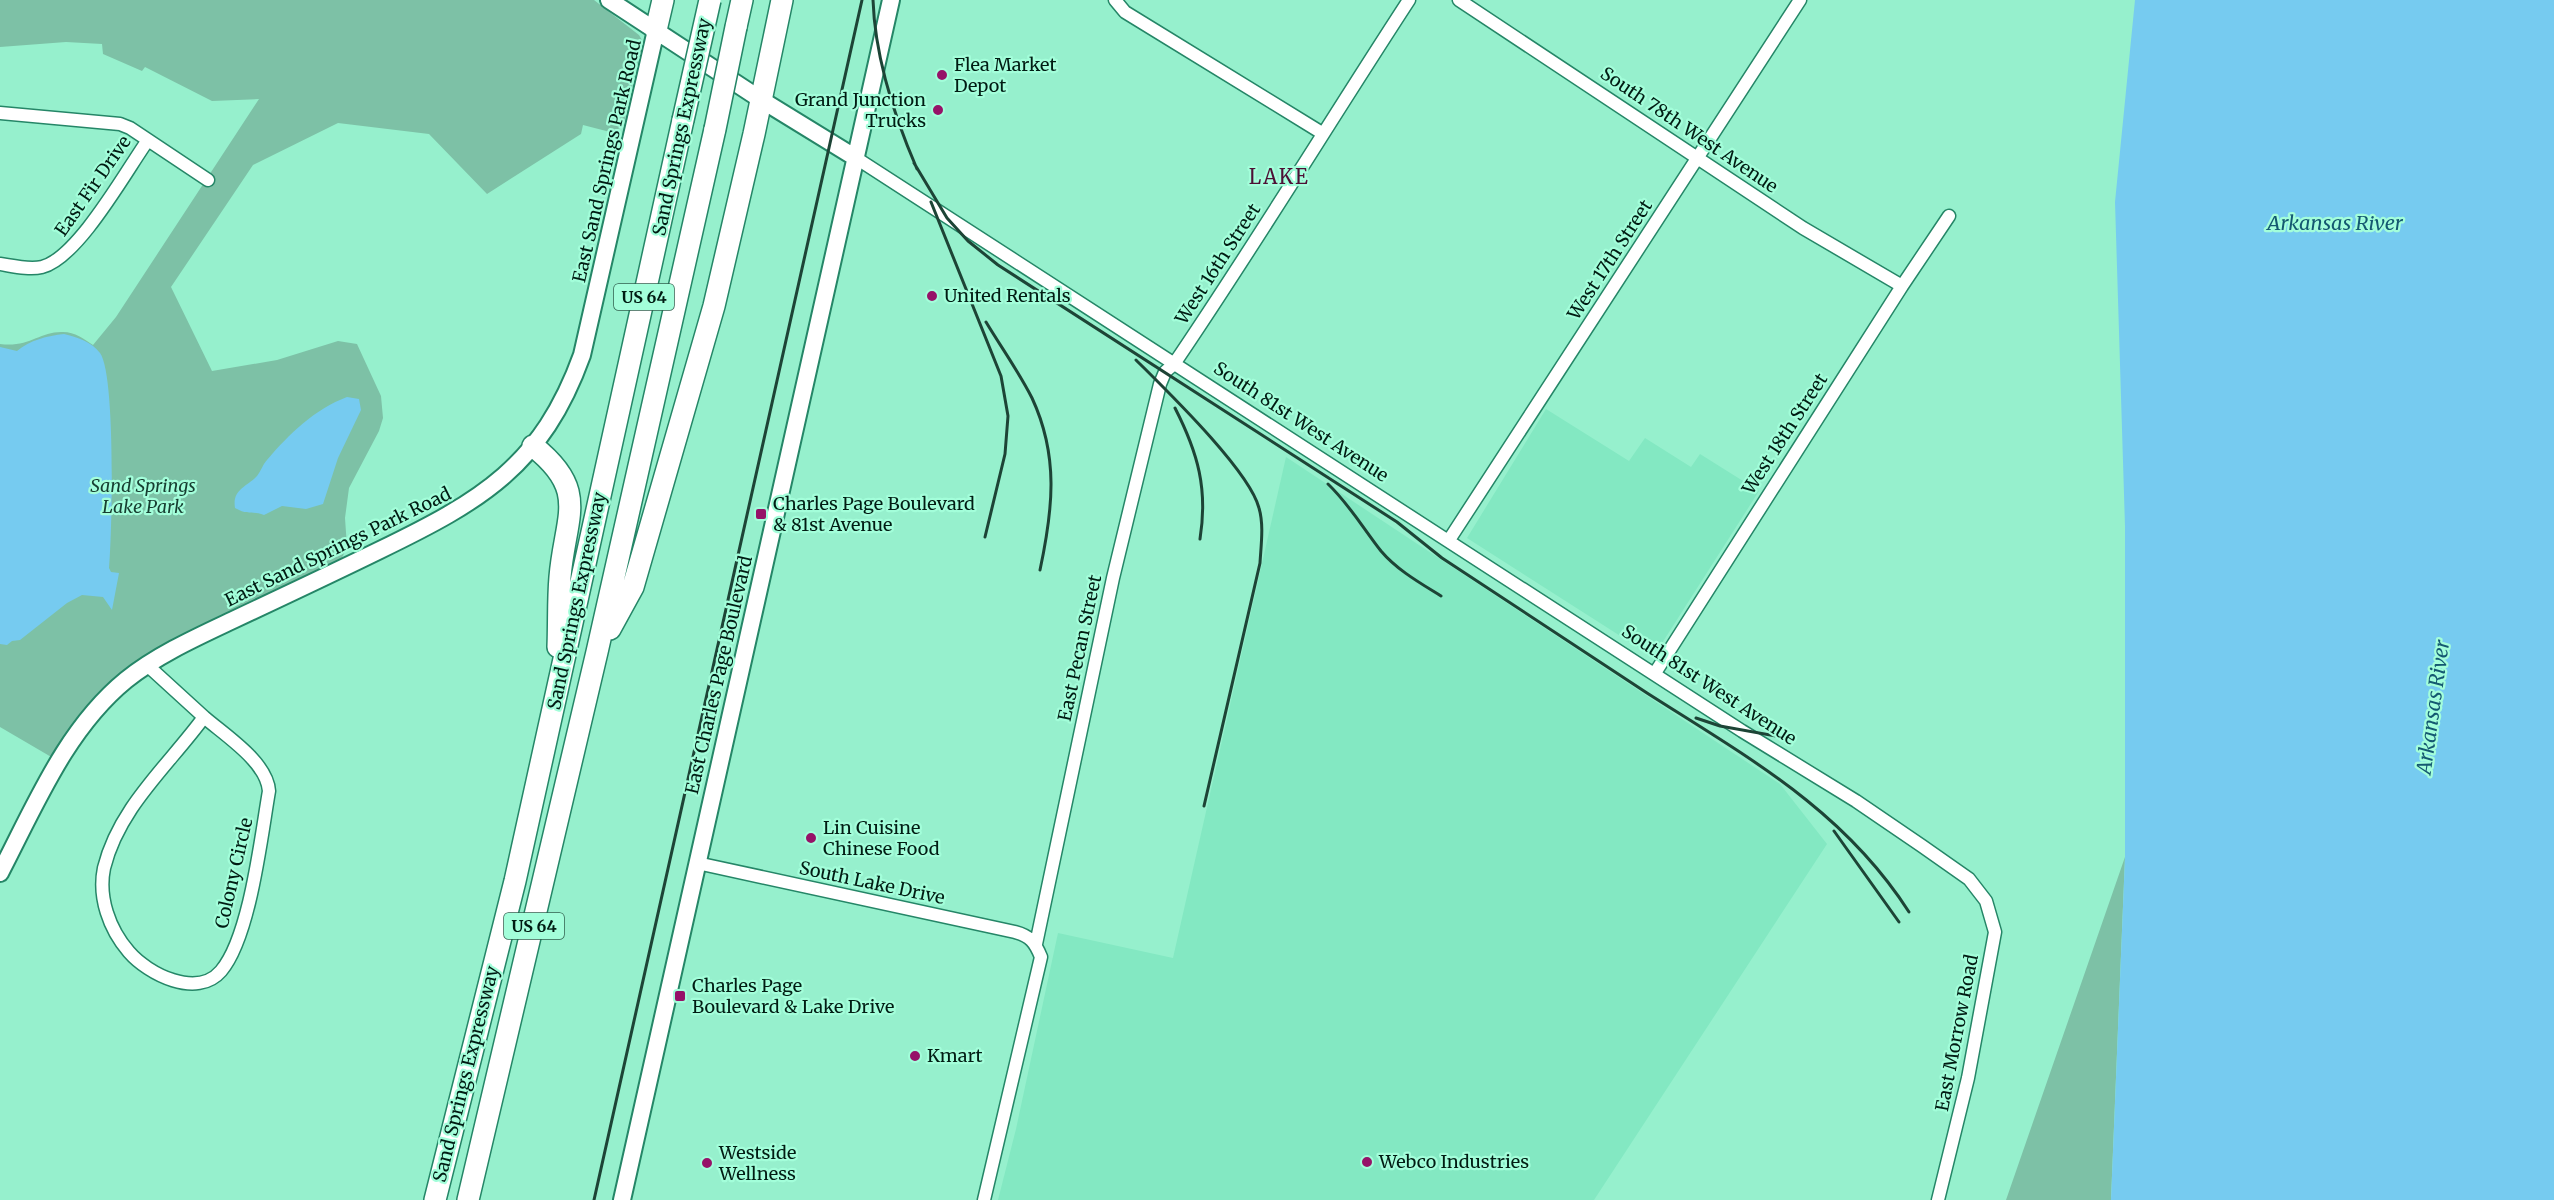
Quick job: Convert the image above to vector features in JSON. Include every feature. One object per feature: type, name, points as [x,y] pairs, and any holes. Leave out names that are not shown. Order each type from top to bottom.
[{"type":"highway","points":[[656,30],[663,0]]},
{"type":"highway","name":"Sand Springs Expressway","points":[[435,1200],[515,881],[710,0]]},
{"type":"highway","name":"Sand Springs Expressway","points":[[468,1200],[597,652],[742,0]]},
{"type":"highway","points":[[597,652],[633,587],[694,379],[717,295],[782,0]]},
{"type":"highway","points":[[533,446],[552,461],[562,474],[571,500],[560,576],[556,697]]},
{"type":"street","name":"South 81st West Avenue","points":[[609,0],[1742,731],[1856,801],[1969,879]]},
{"type":"street","name":"East Charles Page Boulevard","points":[[622,1200],[891,0]]},
{"type":"street","points":[[1115,0],[1125,12],[1322,133]]},
{"type":"street","name":"West 16th Street","points":[[1174,364],[1234,275],[1322,133],[1409,0]]},
{"type":"street","name":"South 78th West Avenue","points":[[1459,0],[1803,228],[1902,285]]},
{"type":"street","name":"West 17th Street","points":[[1449,540],[1800,0]]},
{"type":"street","name":"East Sand Springs Park Road","points":[[3,861],[37,800],[92,713],[109,694],[147,665],[216,628],[448,516],[489,489],[511,471],[533,446],[557,412],[582,355],[656,30]]},
{"type":"street","points":[[0,113],[108,121],[130,128],[208,180]]},
{"type":"street","name":"East Fir Drive","points":[[0,264],[40,268],[68,253],[148,140]]},
{"type":"street","name":"West 18th Street","points":[[1655,673],[1902,285],[1949,216]]},
{"type":"street","name":"East Pecan Street","points":[[984,1200],[1041,957],[1036,944],[1113,578],[1160,384],[1165,372],[1174,364]]},
{"type":"street","name":"Colony Circle","points":[[147,665],[262,768],[268,780],[269,792],[252,887],[232,954],[220,972],[200,982],[188,984],[139,963],[128,951],[108,917],[101,891],[109,852],[124,820],[147,786],[204,717]]},
{"type":"street","name":"South Lake Drive","points":[[697,863],[1014,932],[1028,936],[1036,944]]},
{"type":"street","name":"East Morrow Road","points":[[1938,1200],[1968,1078],[1995,932],[1986,901],[1969,879]]},
{"type":"shaded area","points":[[1546,409],[1629,461],[1645,438],[1691,467],[1700,454],[1759,491],[1657,651],[1647,653],[1467,538]]},
{"type":"shaded area","points":[[1286,457],[1780,784],[1827,844],[1594,1200],[998,1200],[1016,1129],[1058,933],[1173,958]]},
{"type":"green space","name":"Sand Springs Lake Park","points":[[0,0],[594,0],[639,35],[646,47],[643,58],[639,57],[623,127],[610,132],[583,125],[581,134],[487,194],[429,134],[338,123],[253,165],[171,287],[212,371],[277,360],[338,341],[357,344],[381,396],[383,418],[379,431],[349,488],[345,518],[347,547],[341,560],[148,657],[80,715],[53,758],[0,727],[0,344],[19,344],[55,332],[67,332],[93,345],[116,317],[259,99],[212,101],[145,67],[142,71],[103,54],[102,44],[66,42],[0,47]]},
{"type":"green space","points":[[2125,857],[2111,1200],[2006,1200]]},
{"type":"water","name":"Arkansas River","points":[[2135,0],[2554,0],[2554,1200],[2111,1200],[2125,857],[2125,526],[2115,202]]},
{"type":"water","points":[[64,334],[79,338],[93,346],[100,353],[105,367],[109,391],[112,456],[109,568],[111,572],[119,573],[112,610],[103,597],[82,595],[67,603],[20,640],[12,641],[7,645],[0,644],[0,347],[17,351],[39,339]]},
{"type":"water","points":[[347,397],[359,399],[361,410],[338,458],[323,504],[306,509],[282,506],[264,515],[235,508],[238,492],[257,476],[284,441],[313,415]]},
{"type":"railway","points":[[594,1200],[862,0]]},
{"type":"railway","points":[[873,0],[877,43],[887,86],[917,169]]},
{"type":"railway","points":[[914,163],[947,218],[968,241],[998,265],[1397,522],[1442,558],[1756,763],[1823,814],[1854,843],[1883,876],[1909,912]]},
{"type":"railway","points":[[931,202],[1001,376],[1008,416],[1005,454],[985,537]]},
{"type":"railway","points":[[986,322],[1032,398],[1046,441],[1051,483],[1048,526],[1040,570]]},
{"type":"railway","points":[[1136,360],[1224,452],[1252,492],[1261,515],[1260,563],[1204,806]]},
{"type":"railway","points":[[1175,408],[1190,440],[1202,487],[1200,539]]},
{"type":"railway","points":[[1328,484],[1387,558],[1409,576],[1441,596]]},
{"type":"railway","points":[[1696,718],[1720,726],[1781,737]]},
{"type":"railway","points":[[1834,831],[1899,922]]},
{"type":"place","name":"Flea Market Depot","points":[[942,75]]},
{"type":"place","name":"Grand Junction Trucks","points":[[938,110]]},
{"type":"place","name":"United Rentals","points":[[932,296]]},
{"type":"place","name":"Charles Page Boulevard & 81st Avenue","points":[[761,514]]},
{"type":"place","name":"Lin Cuisine Chinese Food","points":[[811,838]]},
{"type":"place","name":"Charles Page Boulevard & Lake Drive","points":[[680,996]]},
{"type":"place","name":"Kmart","points":[[915,1056]]},
{"type":"place","name":"Webco Industries","points":[[1367,1162]]},
{"type":"place","name":"Westside Wellness","points":[[707,1163]]},
{"type":"district","name":"LAKE","points":[[1279,177]]}]
